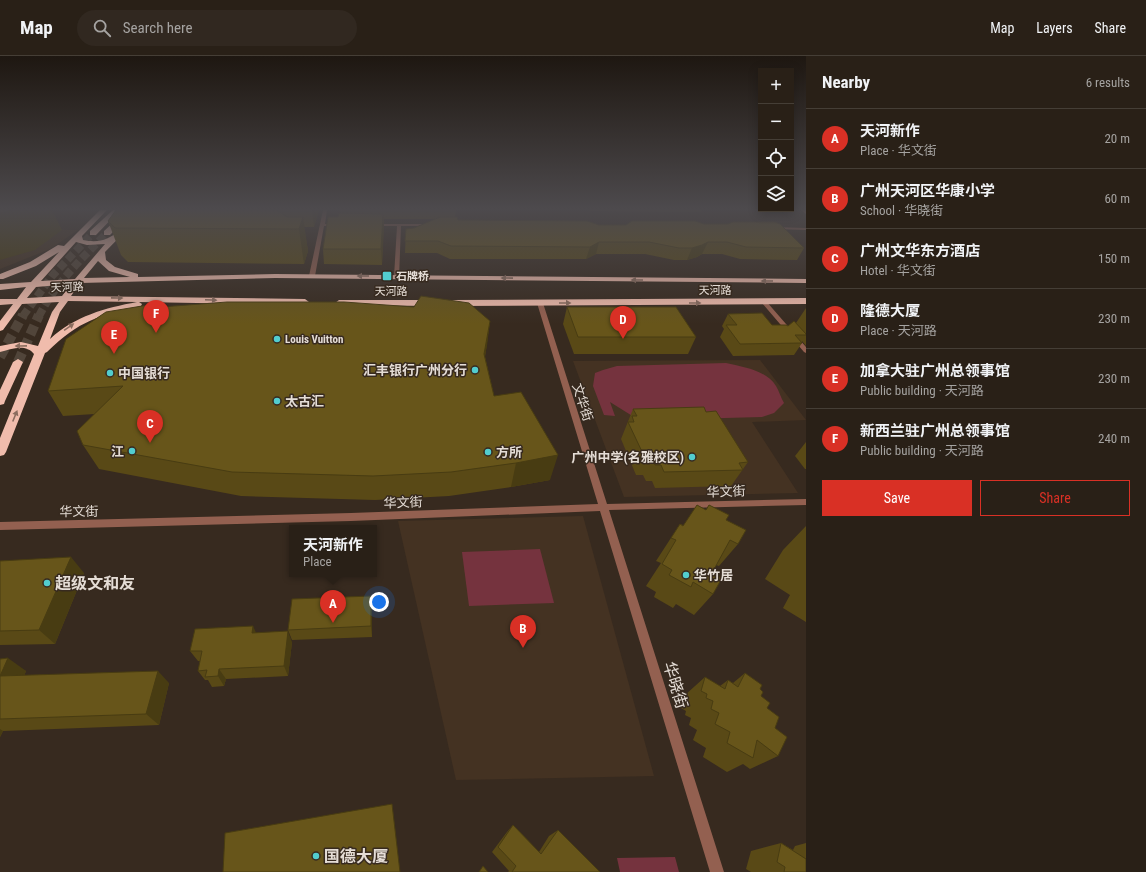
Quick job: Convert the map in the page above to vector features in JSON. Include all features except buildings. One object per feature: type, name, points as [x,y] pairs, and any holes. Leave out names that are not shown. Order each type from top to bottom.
[{"type":"highway","points":[[0,276],[42,259],[58,248]]},
{"type":"highway","points":[[0,328],[33,284],[66,248]]},
{"type":"highway","points":[[0,452],[40,354],[53,317],[64,298],[105,248]]},
{"type":"highway","points":[[101,252],[102,261],[112,269],[138,277],[164,279]]},
{"type":"highway","name":"天河路","points":[[0,287],[33,284],[240,276],[806,281]]},
{"type":"highway","name":"天河路","points":[[0,302],[64,298],[313,302]]},
{"type":"highway","points":[[40,354],[59,334],[89,316],[112,309],[172,299]]},
{"type":"highway","name":"天河路","points":[[329,302],[540,303],[806,301]]},
{"type":"highway","points":[[0,349],[26,345],[34,347],[40,354]]},
{"type":"highway","points":[[0,402],[18,362]]},
{"type":"street","points":[[312,276],[317,248]]},
{"type":"street","points":[[397,277],[398,248]]},
{"type":"street","points":[[764,302],[806,351]]},
{"type":"street","name":"文华街","points":[[540,303],[604,507]]},
{"type":"street","name":"华文街","points":[[0,526],[351,517],[604,507],[806,502]]},
{"type":"street","name":"华晓街","points":[[604,507],[717,872]]},
{"type":"shaded area","points":[[0,248],[51,248],[50,249],[0,269]]},
{"type":"shaded area","name":"广州中学(名雅校区)","points":[[760,360],[806,420],[752,422],[798,493],[624,497],[573,361]]},
{"type":"shaded area","points":[[726,363],[754,370],[766,376],[776,386],[784,403],[774,413],[762,417],[650,420],[634,417],[610,402],[615,416],[604,415],[593,386],[595,373],[617,366]]},
{"type":"shaded area","points":[[583,516],[654,776],[456,780],[398,521]]},
{"type":"shaded area","points":[[540,549],[554,603],[469,606],[462,552]]},
{"type":"shaded area","points":[[675,857],[679,872],[620,872],[617,858]]},
{"type":"tunnel","points":[[23,316],[52,276],[79,248]]},
{"type":"tunnel","points":[[39,316],[45,304],[61,282],[92,248]]},
{"type":"tunnel","points":[[0,357],[23,315]]},
{"type":"tunnel","points":[[18,362],[39,315]]},
{"type":"place","name":"石牌桥","points":[[387,276]]},
{"type":"place","name":"新西兰驻广州总领事馆","points":[[156,333]]},
{"type":"place","name":"Louis Vuitton","points":[[277,339]]},
{"type":"place","name":"隆德大厦","points":[[623,339]]},
{"type":"place","name":"加拿大驻广州总领事馆","points":[[114,354]]},
{"type":"place","name":"汇丰银行广州分行","points":[[475,370]]},
{"type":"place","name":"中国银行","points":[[110,373]]},
{"type":"place","name":"太古汇","points":[[277,401]]},
{"type":"place","name":"广州文华东方酒店","points":[[150,443]]},
{"type":"place","name":"江","points":[[132,451]]},
{"type":"place","name":"方所","points":[[488,452]]},
{"type":"place","name":"广州中学(名雅校区)","points":[[692,457]]},
{"type":"place","name":"华竹居","points":[[686,575]]},
{"type":"place","name":"超级文和友","points":[[47,583]]},
{"type":"place","name":"天河新作","points":[[333,623]]},
{"type":"place","name":"广州天河区华康小学","points":[[523,648]]},
{"type":"place","name":"国德大厦","points":[[316,856]]}]
